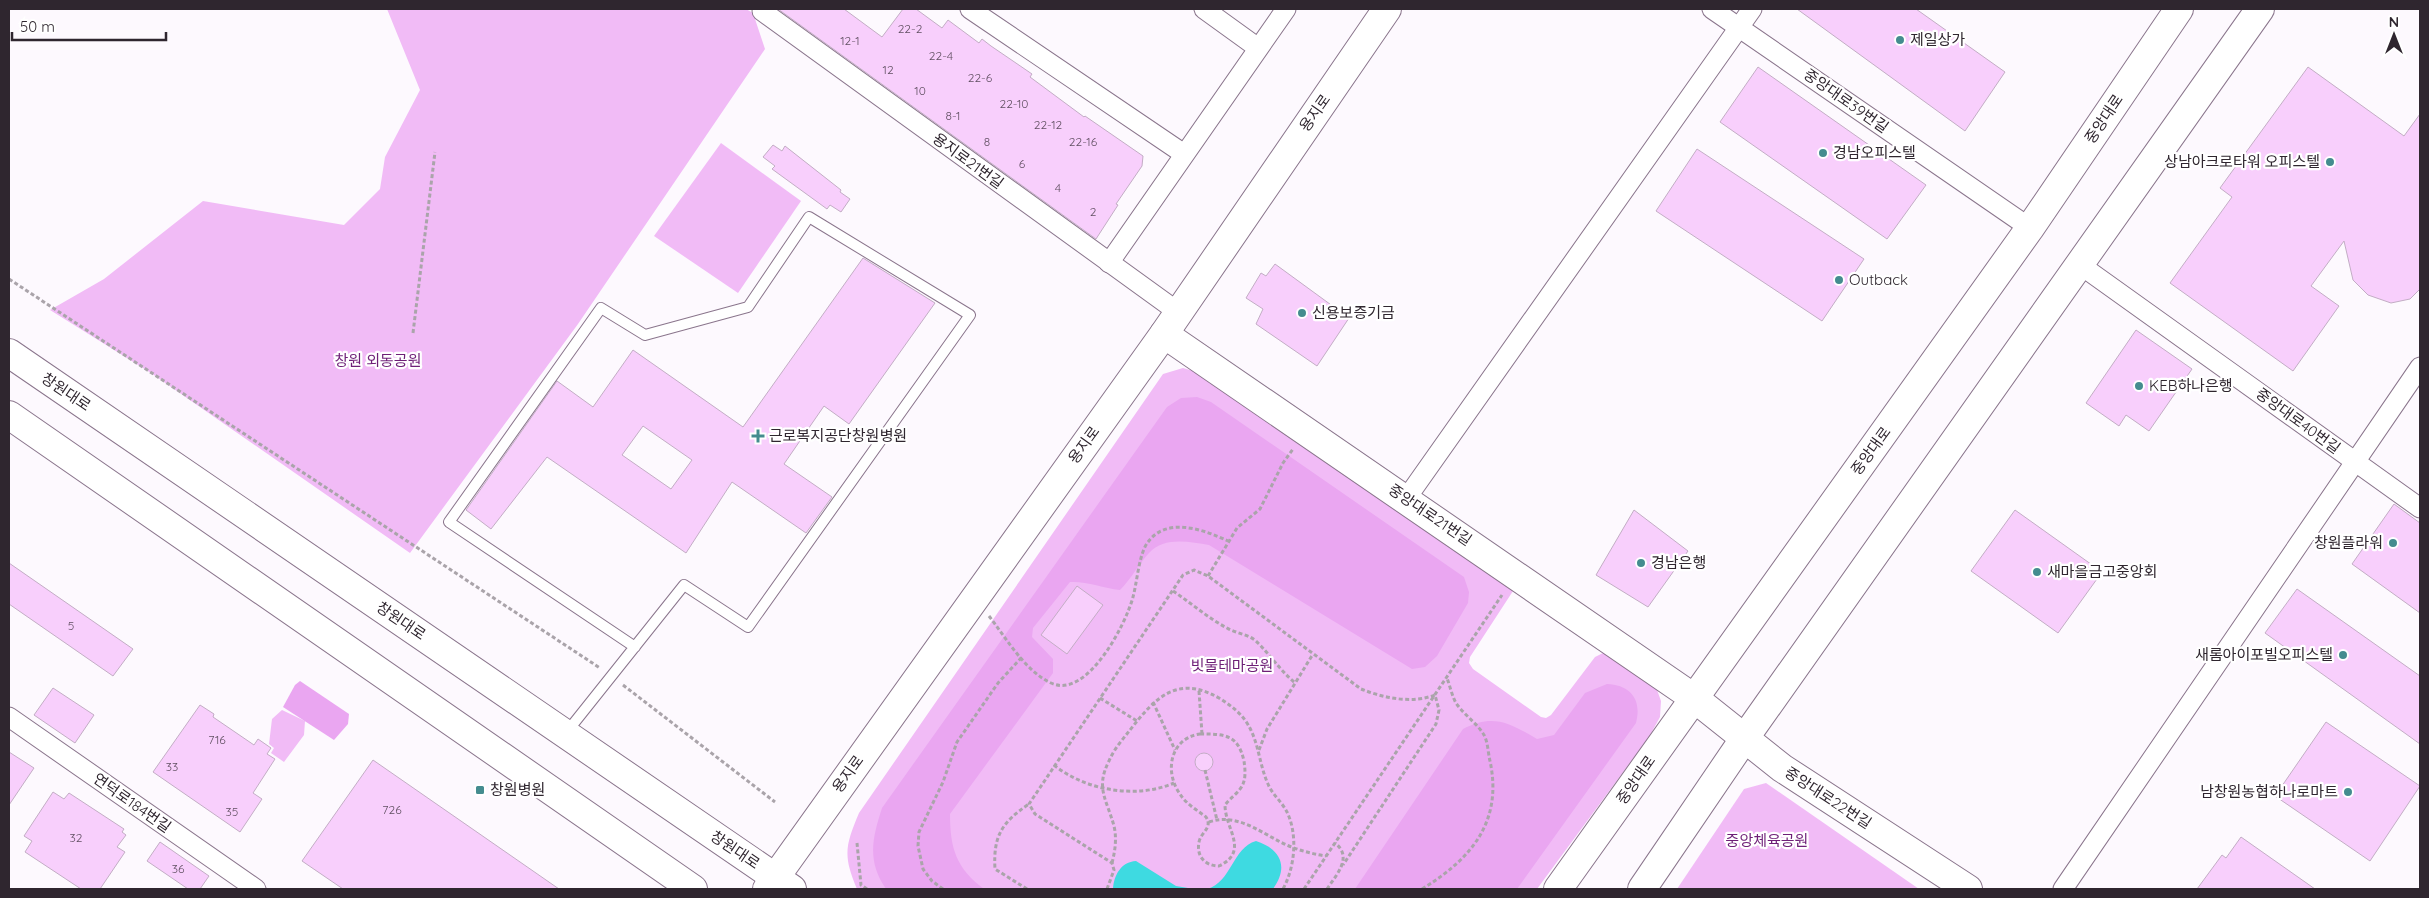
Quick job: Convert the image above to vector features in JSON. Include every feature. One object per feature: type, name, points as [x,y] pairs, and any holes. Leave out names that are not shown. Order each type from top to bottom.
[{"type":"main road","name":"용지로","points":[[778,885],[974,599],[1171,323],[1387,9]]},
{"type":"main road","name":"중앙대로","points":[[1558,889],[2030,228],[2179,9]]},
{"type":"main road","points":[[1642,889],[1744,739],[2260,9]]},
{"type":"main road","name":"중앙대로21번길","points":[[1171,323],[1307,431],[1694,698]]},
{"type":"main road","name":"창원대로","points":[[9,353],[566,734],[778,885]]},
{"type":"main road","points":[[9,415],[693,889]]},
{"type":"main road","name":"중앙대로22번길","points":[[1694,698],[1782,768],[1968,889]]},
{"type":"street","points":[[970,9],[1184,154]]},
{"type":"street","points":[[1204,9],[1258,48]]},
{"type":"street","points":[[1109,263],[1286,9]]},
{"type":"street","name":"중앙대로39번길","points":[[1712,9],[2030,228]]},
{"type":"street","points":[[1406,499],[1752,9]]},
{"type":"street","name":"용지로21번길","points":[[761,10],[1109,263],[1171,323]]},
{"type":"street","name":"중앙대로40번길","points":[[2079,264],[2420,508]]},
{"type":"street","points":[[2063,889],[2420,366]]},
{"type":"street","name":"연덕로184번길","points":[[9,718],[256,889]]},
{"type":"lane","points":[[566,734],[635,647],[684,585],[748,627],[970,315],[809,217],[748,307],[645,335],[601,308],[449,522],[635,647]]},
{"type":"path","points":[[413,333],[435,152]]},
{"type":"path","points":[[9,279],[612,676],[775,802]]},
{"type":"path","points":[[1208,576],[1237,528],[1260,509],[1283,463],[1307,431]]},
{"type":"path","points":[[974,599],[1022,657],[1051,683],[1060,685],[1072,684],[1098,663],[1124,623],[1133,599],[1147,543],[1158,532],[1173,528],[1192,527],[1206,530],[1228,541]]},
{"type":"path","points":[[1027,889],[996,869],[996,843],[1007,821],[1029,804],[1188,571],[1194,570],[1208,576],[1361,689],[1386,697],[1413,699],[1435,695]]},
{"type":"path","points":[[1304,889],[1517,575]]},
{"type":"path","points":[[1173,591],[1215,621],[1254,639],[1271,660],[1294,682]]},
{"type":"path","points":[[1259,751],[1267,729],[1294,682],[1313,654]]},
{"type":"path","points":[[944,889],[932,881],[923,869],[918,846],[919,832],[943,782],[957,742],[998,683],[1022,657]]},
{"type":"path","points":[[1422,889],[1452,868],[1474,846],[1488,824],[1492,800],[1492,771],[1486,737],[1457,704],[1447,678]]},
{"type":"path","points":[[1199,691],[1202,734]]},
{"type":"path","points":[[1107,889],[1114,870],[1112,863],[1116,840],[1114,828],[1103,798],[1102,788],[1108,761],[1153,702],[1170,692],[1199,691],[1213,695],[1240,713],[1252,733],[1259,751],[1268,785],[1287,812],[1291,823],[1294,848],[1283,889]]},
{"type":"path","points":[[1327,889],[1436,724],[1439,710],[1435,695]]},
{"type":"path","points":[[1100,698],[1137,722]]},
{"type":"path","points":[[1153,702],[1175,751]]},
{"type":"path","points":[[1202,734],[1224,735],[1232,738],[1242,754],[1244,765],[1243,786],[1225,805],[1227,820],[1235,840],[1235,848],[1232,856],[1219,866],[1210,866],[1203,861],[1199,854],[1199,840],[1208,827],[1209,822],[1206,817],[1186,802],[1174,783],[1171,766],[1175,751],[1184,740],[1191,735],[1202,734]]},
{"type":"path","points":[[1054,765],[1072,778],[1102,788],[1138,792],[1154,791],[1174,783]]},
{"type":"path","points":[[1205,770],[1217,820]]},
{"type":"path","points":[[1029,804],[1035,814],[1112,863]]},
{"type":"path","points":[[1209,822],[1238,820],[1294,848],[1326,856]]},
{"type":"path","points":[[857,843],[860,884],[867,889]]},
{"type":"path","points":[[1335,843],[1343,852],[1343,865]]},
{"type":"green space","name":"창원 외동공원","points":[[387,9],[746,9],[753,13],[765,49],[578,324],[410,553],[151,373],[50,310],[104,279],[203,201],[344,225],[380,189],[385,157],[420,90]]},
{"type":"green space","points":[[721,143],[801,201],[738,293],[654,236]]},
{"type":"green space","name":"빗물테마공원","points":[[1183,368],[1204,374],[1513,591],[1470,657],[1469,663],[1473,669],[1541,717],[1546,718],[1551,715],[1595,657],[1605,652],[1656,687],[1661,701],[1660,717],[1649,737],[1537,889],[857,889],[849,868],[847,851],[859,813],[1163,374]]},
{"type":"green space","points":[[282,710],[305,721],[304,735],[284,762],[271,753],[274,748],[269,744],[272,719]]},
{"type":"green space","name":"중앙체육공원","points":[[1766,783],[1919,889],[1677,889],[1744,789]]},
{"type":"shaded area","points":[[1197,397],[1211,402],[1464,577],[1469,592],[1468,603],[1437,656],[1425,667],[1412,669],[1209,545],[1178,542],[1162,544],[1149,553],[1120,590],[1070,582],[1033,628],[1032,637],[1053,659],[1053,673],[950,814],[951,837],[956,856],[967,873],[984,889],[886,889],[876,869],[873,850],[882,808],[1167,407],[1181,398]]},
{"type":"shaded area","points":[[300,681],[349,714],[348,724],[334,740],[283,707],[295,685]]},
{"type":"shaded area","points":[[1607,684],[1622,687],[1633,695],[1637,707],[1636,723],[1517,889],[1355,889],[1463,729],[1474,724],[1492,721],[1518,728],[1537,739],[1554,735],[1585,693]]},
{"type":"water","points":[[1256,841],[1265,844],[1277,854],[1280,860],[1281,873],[1273,889],[1207,889],[1222,880],[1242,850]]},
{"type":"water","points":[[1136,861],[1176,886],[1194,889],[1113,889],[1119,870],[1126,864]]},
{"type":"building","points":[[778,9],[844,9],[882,37],[903,9],[916,9],[942,28],[948,20],[979,43],[982,39],[1032,74],[1030,77],[1084,117],[1143,156],[1142,166],[1116,204],[1118,205],[1096,239]]},
{"type":"building","name":"제일상가","points":[[1797,9],[1916,9],[2005,72],[1965,131]]},
{"type":"building","name":"경남오피스텔","points":[[1758,67],[1926,185],[1887,239],[1720,122]]},
{"type":"building","name":"상남아크로타워 오피스텔","points":[[2308,67],[2404,136],[2420,114],[2420,289],[2410,299],[2391,303],[2368,295],[2353,280],[2344,241],[2311,286],[2339,306],[2293,371],[2170,283],[2232,197],[2220,188]]},
{"type":"building","points":[[773,145],[782,151],[785,146],[841,190],[840,192],[850,199],[841,212],[830,205],[827,209],[772,169],[775,166],[763,157]]},
{"type":"building","points":[[1697,149],[1864,259],[1822,321],[1656,211]]},
{"type":"building","points":[[863,258],[935,303],[849,424],[824,406],[784,464],[832,497],[806,533],[732,482],[686,553],[547,457],[491,529],[466,510],[557,381],[593,407],[633,350],[743,427]],"holes":[[[643,426],[692,460],[671,489],[622,455]]]},
{"type":"building","name":"신용보증기금","points":[[1275,264],[1349,318],[1317,366],[1256,324],[1263,309],[1246,298],[1261,273],[1266,276]]},
{"type":"building","name":"KEB하나은행","points":[[2136,330],[2192,369],[2149,431],[2126,415],[2119,426],[2086,403]]},
{"type":"building","name":"창원플라워","points":[[2394,504],[2420,523],[2420,613],[2352,564]]},
{"type":"building","name":"경남은행","points":[[1634,510],[1688,551],[1648,607],[1596,575]]},
{"type":"building","name":"새마을금고중앙회","points":[[2015,510],[2102,572],[2058,633],[1971,571]]},
{"type":"building","points":[[9,563],[133,649],[113,676],[9,604]]},
{"type":"building","points":[[1077,586],[1103,605],[1067,654],[1041,635]]},
{"type":"building","name":"새롬아이포빌오피스텔","points":[[2297,589],[2420,676],[2420,744],[2265,633]]},
{"type":"building","points":[[53,688],[94,715],[75,743],[34,715]]},
{"type":"building","points":[[200,705],[214,714],[213,717],[254,745],[258,739],[271,748],[267,754],[275,759],[253,793],[262,799],[240,832],[153,772]]},
{"type":"building","name":"남창원농협하나로마트","points":[[2326,722],[2420,786],[2370,861],[2275,796]]},
{"type":"building","points":[[9,752],[34,768],[9,805]]},
{"type":"building","points":[[1204,753],[1210,756],[1213,762],[1210,768],[1204,771],[1198,768],[1195,762],[1198,756]]},
{"type":"building","points":[[373,760],[559,889],[343,889],[302,861]]},
{"type":"building","points":[[53,792],[64,799],[69,793],[124,829],[122,832],[126,835],[117,847],[125,852],[100,889],[81,889],[25,852],[32,841],[24,836]]},
{"type":"building","points":[[2241,837],[2315,889],[2197,889],[2222,855],[2226,858]]},
{"type":"building","points":[[160,842],[209,876],[200,889],[188,889],[147,861]]},
{"type":"place","name":"제일상가","points":[[1900,40]]},
{"type":"place","name":"경남오피스텔","points":[[1823,153]]},
{"type":"place","name":"상남아크로타워 오피스텔","points":[[2330,162]]},
{"type":"place","name":"Outback","points":[[1839,280]]},
{"type":"place","name":"신용보증기금","points":[[1302,313]]},
{"type":"place","name":"KEB하나은행","points":[[2139,386]]},
{"type":"place","name":"근로복지공단창원병원","points":[[758,436]]},
{"type":"place","name":"창원플라워","points":[[2393,543]]},
{"type":"place","name":"경남은행","points":[[1641,563]]},
{"type":"place","name":"새마을금고중앙회","points":[[2037,572]]},
{"type":"place","name":"새롬아이포빌오피스텔","points":[[2343,655]]},
{"type":"place","name":"창원병원","points":[[480,790]]},
{"type":"place","name":"남창원농협하나로마트","points":[[2348,792]]}]
